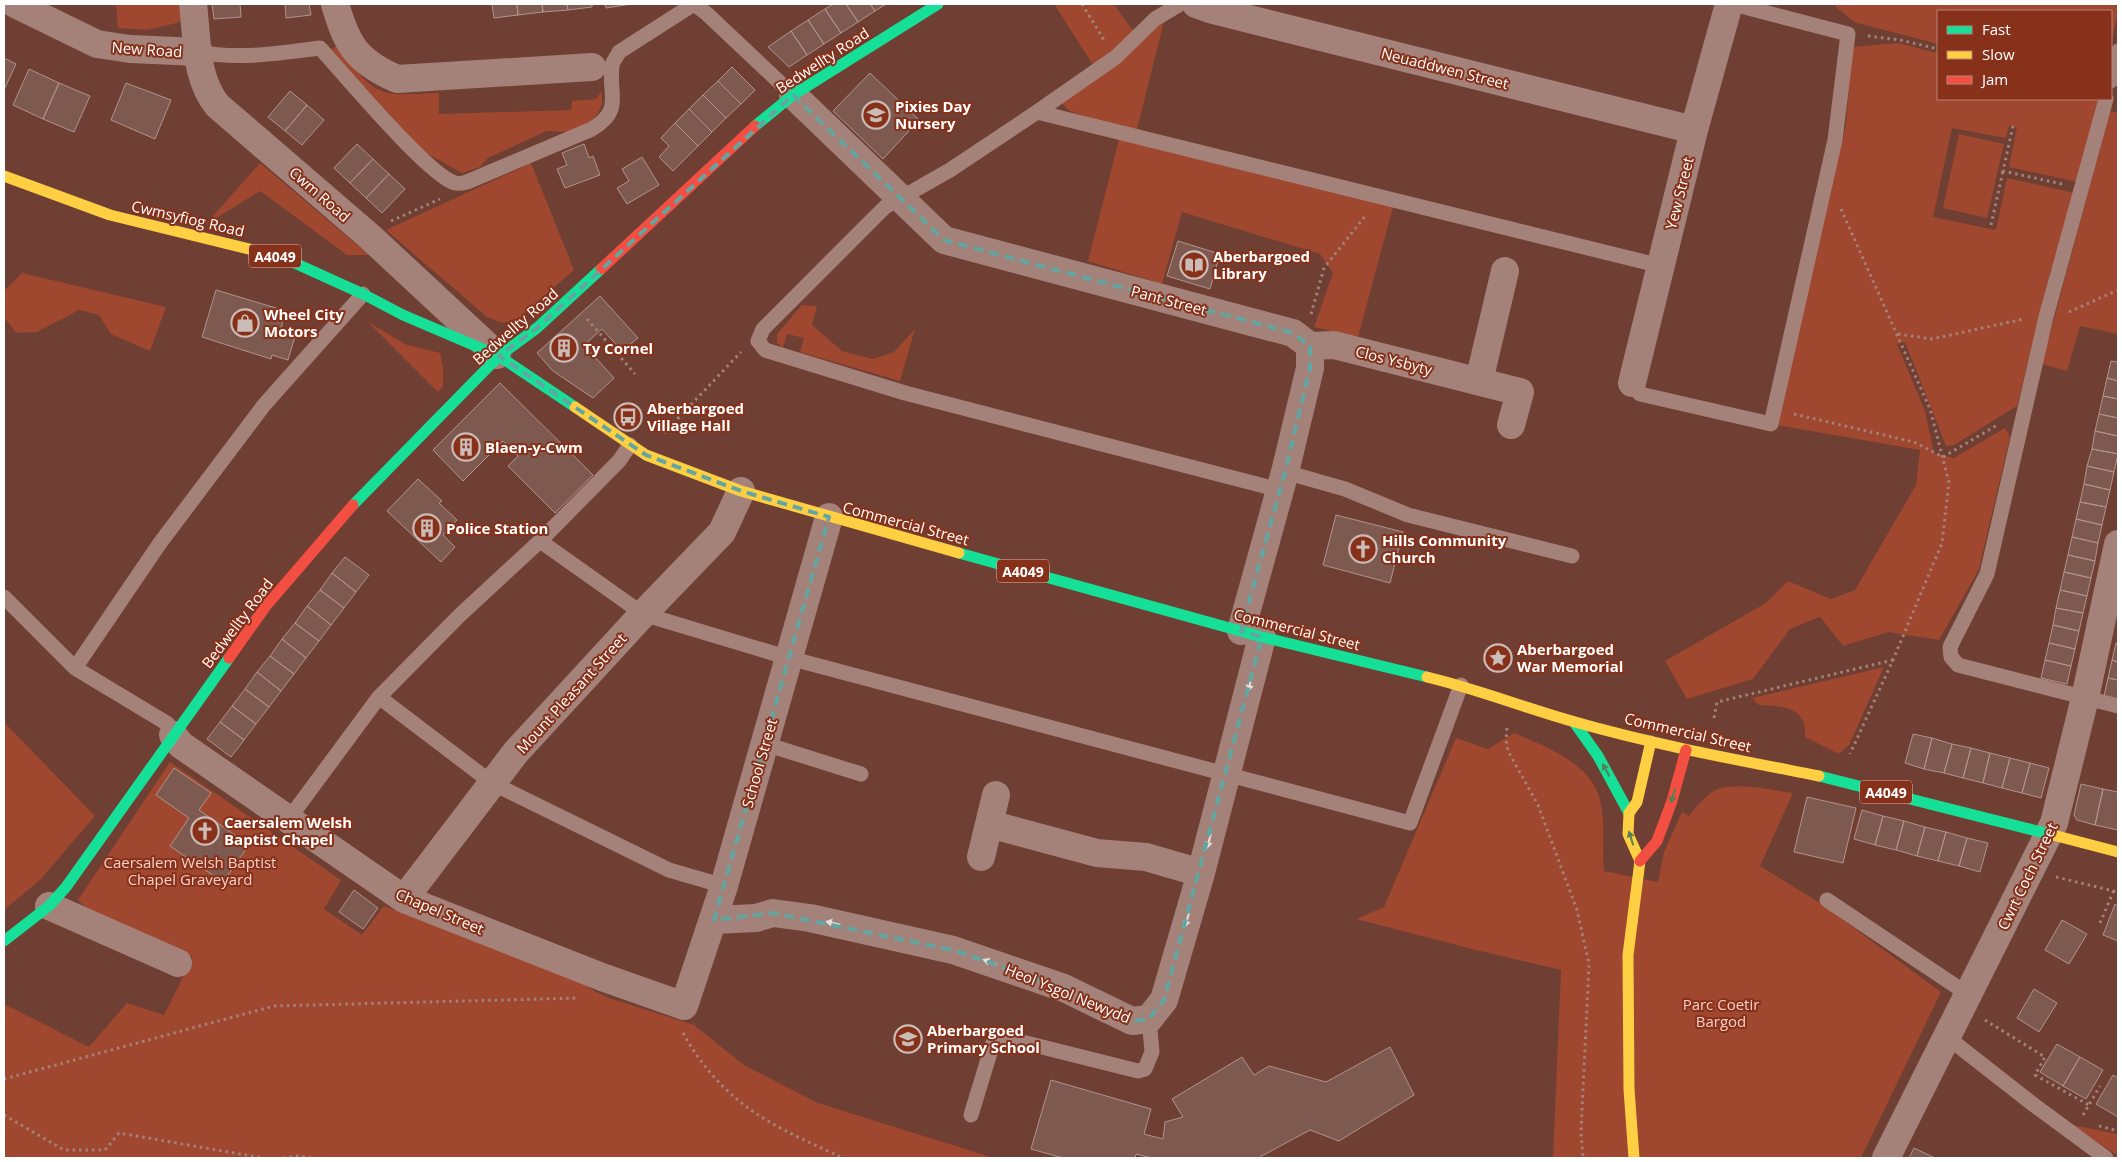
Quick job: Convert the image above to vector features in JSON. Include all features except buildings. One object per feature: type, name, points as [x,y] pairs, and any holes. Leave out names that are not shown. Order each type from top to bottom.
[{"type":"main road","name":"Bedwellty Road","points":[[4,940],[49,906],[66,887],[266,606],[360,498],[499,356],[538,328],[774,109],[792,95],[938,4]]},
{"type":"main road","name":"Cwmsyfiog Road","points":[[4,176],[110,215],[246,247],[288,260],[363,294],[402,315],[499,356]]},
{"type":"main road","name":"Commercial Street","points":[[499,356],[646,455],[741,491],[828,517],[1251,634],[1461,685],[1574,722],[1686,750],[1844,781],[2118,852]]},
{"type":"main road","points":[[1574,722],[1598,756],[1629,813],[1628,834],[1640,861],[1628,955],[1630,1089],[1634,1158]]},
{"type":"main road","points":[[1629,813],[1637,802],[1651,741]]},
{"type":"main road","points":[[1640,861],[1657,841],[1672,801],[1686,750]]},
{"type":"street","name":"New Road","points":[[15,4],[97,44],[130,49],[198,52]]},
{"type":"street","name":"Cwm Road","points":[[193,4],[198,52],[210,97],[218,106],[369,236],[499,356]]},
{"type":"street","points":[[335,4],[343,31],[356,51],[375,70],[397,79],[592,67]]},
{"type":"street","name":"Neuaddwen Street","points":[[1196,4],[1240,10],[1694,130]]},
{"type":"street","name":"Yew Street","points":[[1632,383],[1694,130],[1728,4]]},
{"type":"street","name":"Pant Street","points":[[792,95],[944,240],[1293,333],[1310,346]]},
{"type":"street","points":[[1479,381],[1505,271]]},
{"type":"street","name":"Clos Ysbyty","points":[[1310,346],[1334,345],[1520,392],[1511,425]]},
{"type":"street","points":[[1251,634],[1283,481],[1310,368],[1310,346]]},
{"type":"street","name":"Mount Pleasant Street","points":[[404,899],[516,752],[643,614],[722,532],[741,491]]},
{"type":"street","name":"School Street","points":[[684,1006],[714,920],[828,517]]},
{"type":"street","name":"Cwrt Coch Street","points":[[1886,1158],[2054,823],[2085,698],[2118,544]]},
{"type":"street","name":"Heol Ysgol Newydd","points":[[714,920],[756,918],[773,913],[810,918],[953,950],[1064,988],[1132,1021],[1149,1019],[1164,1000],[1201,873],[1226,773],[1251,634]]},
{"type":"street","name":"Chapel Street","points":[[173,736],[181,745],[404,899],[602,977],[684,1006]]},
{"type":"street","points":[[981,857],[996,796]]},
{"type":"street","points":[[989,824],[1097,853],[1146,857],[1201,873]]},
{"type":"street","points":[[49,906],[178,963]]},
{"type":"lane","points":[[320,48],[420,156],[446,178],[456,183],[466,182],[592,129],[603,122],[613,106],[612,64],[619,52],[694,4],[706,13],[792,95]]},
{"type":"lane","points":[[1180,4],[1154,19],[1116,57],[1037,112],[950,170],[885,207],[763,330],[758,341],[765,350],[905,393],[1283,481],[1345,489],[1408,515],[1572,556]]},
{"type":"lane","points":[[1632,383],[1640,394],[1771,424],[1835,140],[1848,34],[1733,4]]},
{"type":"lane","points":[[198,52],[217,56],[288,52],[320,48],[343,31]]},
{"type":"lane","points":[[2112,77],[2118,52]]},
{"type":"lane","points":[[2106,100],[2046,317],[1987,574],[1950,647],[1950,657],[1958,665],[2118,706]]},
{"type":"lane","points":[[1037,112],[1661,266]]},
{"type":"lane","points":[[75,668],[160,543],[264,404],[363,294]]},
{"type":"lane","points":[[288,820],[379,697],[460,615],[540,541],[619,461],[630,445]]},
{"type":"lane","points":[[540,541],[643,614],[789,658],[1410,823],[1461,685]]},
{"type":"lane","points":[[4,598],[75,668],[168,724],[173,736]]},
{"type":"lane","points":[[379,697],[492,783],[669,870],[724,886]]},
{"type":"lane","points":[[765,744],[862,774]]},
{"type":"lane","points":[[1827,900],[1966,1001]]},
{"type":"lane","points":[[971,1115],[993,1043],[1002,1037],[1138,1071],[1145,1069],[1152,1052],[1149,1019]]},
{"type":"lane","points":[[1947,1037],[2106,1158]]},
{"type":"path","points":[[1082,4],[1116,57]]},
{"type":"path","points":[[1848,34],[1900,40],[1937,49]]},
{"type":"path","points":[[1991,225],[2013,126]]},
{"type":"path","points":[[2003,171],[2082,188]]},
{"type":"path","points":[[1827,177],[1930,409],[1949,482],[1942,543],[1893,660],[1846,761]]},
{"type":"path","points":[[396,219],[447,196],[456,183]]},
{"type":"path","points":[[1310,346],[1309,322],[1324,268],[1381,197]]},
{"type":"path","points":[[1898,334],[1932,338],[2040,316],[2054,318],[2118,290]]},
{"type":"path","points":[[587,319],[635,374]]},
{"type":"path","points":[[646,455],[742,351],[758,341]]},
{"type":"path","points":[[1774,409],[1914,442],[1943,457]]},
{"type":"path","points":[[1943,457],[2002,423],[2015,417],[2024,418]]},
{"type":"path","points":[[1714,718],[1717,702],[1893,660]]},
{"type":"path","points":[[1507,725],[1506,739],[1508,751],[1538,805],[1577,910],[1589,964],[1581,1132],[1583,1158]]},
{"type":"path","points":[[2030,868],[2046,875],[2116,891],[2100,923]]},
{"type":"path","points":[[4,1079],[274,1006],[590,998],[596,992],[602,977]]},
{"type":"path","points":[[1966,1001],[2045,1057],[2035,1075],[2089,1105]]},
{"type":"path","points":[[684,1006],[688,1024],[683,1033],[697,1057],[726,1089],[760,1116],[843,1158]]},
{"type":"path","points":[[2080,1122],[2100,1086]]},
{"type":"path","points":[[4,1115],[64,1150],[106,1150],[119,1133],[263,1158]]},
{"type":"path","points":[[283,1158],[298,1156],[313,1158]]},
{"type":"highlighted area","points":[[793,95],[944,240],[1293,333],[1310,346],[1310,368],[1285,472],[1241,631],[1262,637],[1164,1000],[1149,1019],[1132,1021],[1064,988],[953,950],[773,913],[714,920],[829,517],[741,491],[646,455],[499,356],[537,328]]},
{"type":"green space","points":[[116,4],[179,4],[181,22],[147,30],[118,28]]},
{"type":"green space","points":[[1054,4],[1114,4],[1130,27],[1144,40],[1164,21],[1134,141],[1393,207],[1358,337],[1314,327],[1333,273],[1320,254],[1182,212],[1162,284],[1088,261],[1122,128],[1069,111],[1062,103],[1100,76]]},
{"type":"green space","points":[[1836,4],[2118,4],[2118,13],[2112,40],[2112,10],[1937,10],[1937,44],[1854,22],[1836,7]]},
{"type":"green space","points":[[1898,43],[1937,53],[1937,100],[2098,100],[2078,182],[2009,167],[2017,127],[2009,126],[2006,138],[1952,128],[1933,217],[1996,230],[2007,178],[2075,193],[2055,265],[2051,269],[2017,406],[1954,445],[1946,446],[1905,342],[1897,344],[1925,411],[1934,453],[1954,458],[2005,428],[2010,437],[1979,569],[1939,640],[1888,632],[1843,646],[1820,617],[1790,629],[1753,679],[1687,699],[1665,661],[1766,603],[1788,581],[1831,599],[1855,590],[1916,485],[1920,450],[1776,425],[1846,125],[1852,47]]},
{"type":"green space","points":[[338,45],[359,74],[372,86],[380,90],[399,94],[439,93],[439,114],[571,110],[572,101],[596,99],[602,91],[602,105],[596,116],[587,125],[568,132],[547,131],[488,158],[480,167],[462,173],[423,151],[330,50]]},
{"type":"green space","points":[[2110,111],[2118,113],[2118,334],[2080,326],[2067,371],[2042,364]]},
{"type":"green space","points":[[1959,134],[2004,144],[1987,218],[1943,208]]},
{"type":"green space","points":[[260,163],[369,255],[347,255],[260,191],[205,225]]},
{"type":"green space","points":[[531,163],[574,270],[518,319],[502,323],[487,317],[386,230]]},
{"type":"green space","points":[[22,273],[166,307],[150,351],[111,334],[99,315],[79,310],[37,332],[16,333],[4,317],[4,291]]},
{"type":"green space","points":[[802,305],[817,306],[812,325],[842,351],[873,359],[894,352],[915,329],[900,381],[800,352],[804,338],[787,334],[783,348],[777,343],[777,334]]},
{"type":"green space","points":[[368,322],[407,345],[440,353],[443,367],[443,387],[438,392]]},
{"type":"green space","points":[[1884,667],[1849,745],[1839,754],[1805,737],[1804,723],[1795,712],[1784,707],[1759,705],[1752,698]]},
{"type":"green space","points":[[4,722],[95,816],[40,880],[4,910]]},
{"type":"green space","name":"Parc Coetir Bargod","points":[[1514,733],[1570,760],[1591,781],[1598,794],[1602,810],[1604,871],[1658,882],[1664,852],[1682,812],[1689,816],[1706,797],[1718,789],[1745,786],[1793,793],[1760,866],[1820,903],[1941,992],[1861,1158],[1553,1158],[1561,970],[1356,919],[1384,907],[1456,738],[1488,749]]},
{"type":"green space","name":"Caersalem Welsh Baptist Chapel Graveyard","points":[[170,762],[341,880],[324,909],[362,935],[384,906],[571,975],[596,992],[609,998],[694,1025],[744,1065],[818,1103],[994,1158],[4,1158],[4,1004],[89,1047],[127,1003],[164,1015],[193,957],[90,912],[78,900]]},
{"type":"green space","points":[[2073,1125],[2118,1134],[2118,1156]]},
{"type":"traffic: fast","points":[[755,126],[793,95],[938,4]]},
{"type":"traffic: fast","points":[[261,252],[288,260],[363,294],[403,315],[499,356],[575,407]]},
{"type":"traffic: fast","points":[[353,505],[499,356],[537,328],[601,269]]},
{"type":"traffic: fast","points":[[959,553],[1262,637],[1427,677]]},
{"type":"traffic: fast","points":[[4,941],[49,906],[66,887],[229,658]]},
{"type":"traffic: fast","points":[[1574,722],[1598,756],[1629,813]]},
{"type":"traffic: fast","points":[[1819,776],[2053,835]]},
{"type":"traffic: slow","points":[[4,176],[110,215],[261,252]]},
{"type":"traffic: slow","points":[[575,407],[646,455],[741,491],[959,553]]},
{"type":"traffic: slow","points":[[1427,677],[1556,717],[1636,738],[1819,776]]},
{"type":"traffic: slow","points":[[1634,1158],[1629,1089],[1628,955],[1640,861],[1628,834],[1629,813],[1637,802],[1651,741]]},
{"type":"traffic: slow","points":[[2053,835],[2118,852]]},
{"type":"traffic: jam","points":[[601,269],[755,126]]},
{"type":"traffic: jam","points":[[229,658],[266,606],[353,505]]},
{"type":"traffic: jam","points":[[1640,861],[1657,841],[1672,801],[1686,750]]},
{"type":"place","name":"Pixies Day Nursery","points":[[876,115]]},
{"type":"place","name":"Aberbargoed Library","points":[[1194,265]]},
{"type":"place","name":"Wheel City Motors","points":[[245,323]]},
{"type":"place","name":"Ty Cornel","points":[[564,348]]},
{"type":"place","name":"Aberbargoed Village Hall","points":[[628,417]]},
{"type":"place","name":"Blaen-y-Cwm","points":[[466,447]]},
{"type":"place","name":"Police Station","points":[[427,528]]},
{"type":"place","name":"Hills Community Church","points":[[1363,549]]},
{"type":"place","name":"Aberbargoed War Memorial","points":[[1498,658]]},
{"type":"place","name":"Caersalem Welsh Baptist Chapel","points":[[205,831]]},
{"type":"place","name":"Aberbargoed Primary School","points":[[908,1039]]}]
